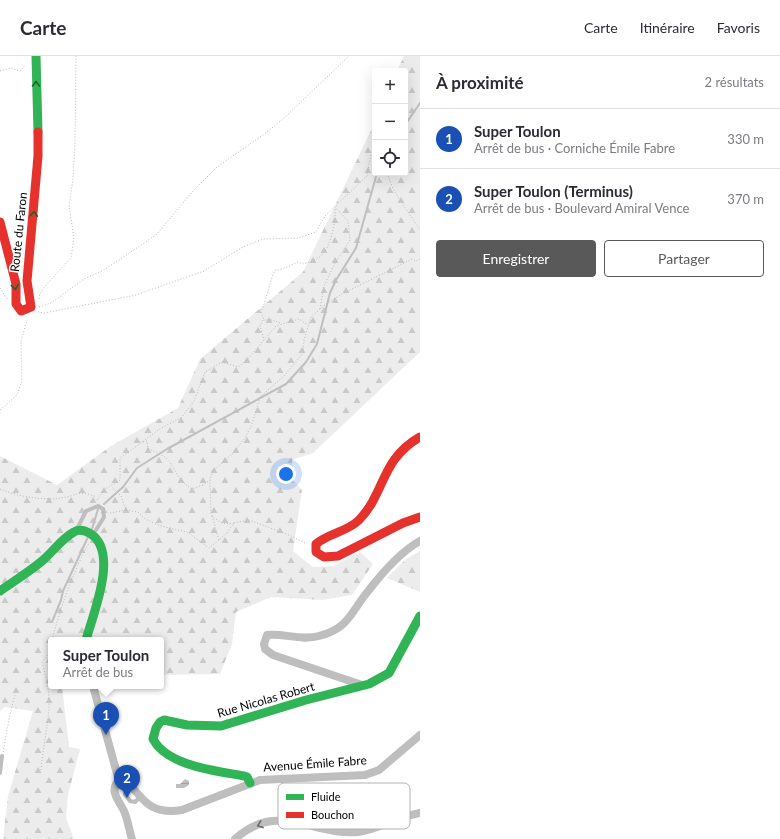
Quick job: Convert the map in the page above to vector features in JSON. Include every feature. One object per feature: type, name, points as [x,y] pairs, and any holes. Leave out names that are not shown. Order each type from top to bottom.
[{"type":"street","name":"Route du Faron","points":[[0,222],[16,284],[16,304],[21,310],[31,308],[27,281],[38,156],[32,59]]},
{"type":"street","points":[[420,437],[406,446],[390,461],[372,505],[359,521],[341,532],[321,538],[316,544],[316,552],[324,557],[338,556],[403,523],[420,517]]},
{"type":"street","points":[[0,591],[34,568],[73,533],[83,531],[94,535],[101,544],[103,560],[100,593],[87,637]]},
{"type":"street","points":[[420,541],[406,551],[385,572],[368,591],[356,610],[337,629],[319,636],[305,639],[267,635],[264,644],[265,649],[273,654],[365,686],[380,680],[389,673],[420,616]]},
{"type":"street","name":"Rue Nicolas Robert","points":[[250,783],[244,776],[194,767],[165,754],[156,746],[153,739],[156,728],[160,722],[164,720],[187,725],[221,726],[306,700],[365,686]]},
{"type":"street","points":[[94,689],[119,781],[115,786],[115,793],[125,812],[132,839]]},
{"type":"street","name":"Avenue Émile Fabre","points":[[119,781],[129,784],[140,797],[155,809],[172,811],[182,810],[250,783],[270,778],[365,775],[380,770],[420,735]]},
{"type":"street","points":[[410,816],[420,813]]},
{"type":"street","points":[[235,839],[241,833],[260,824],[278,820]]},
{"type":"street","points":[[334,829],[350,832],[371,829]]},
{"type":"lane","points":[[73,533],[86,511],[95,507],[103,509],[104,514],[102,522],[96,530]]},
{"type":"lane","points":[[0,773],[2,756]]},
{"type":"path","points":[[0,410],[17,395],[22,381],[22,341],[31,308],[40,294],[71,258],[74,238],[69,206],[73,179],[75,143],[76,56]]},
{"type":"path","points":[[31,308],[51,303],[84,279],[104,270],[156,235],[194,190],[228,159],[282,120],[349,56]]},
{"type":"path","points":[[0,70],[11,68],[20,70],[32,59]]},
{"type":"path","points":[[31,308],[44,313],[136,295],[204,271],[243,247],[263,239],[298,238],[316,232],[325,216],[367,176],[372,154]]},
{"type":"path","points":[[388,176],[394,191],[420,230]]},
{"type":"path","points":[[320,309],[324,286],[335,263],[350,240],[348,221],[335,207]]},
{"type":"path","points":[[264,320],[261,312],[268,295],[269,282],[275,270],[283,269],[298,262],[303,264],[320,258],[328,245],[336,220],[335,207]]},
{"type":"path","points":[[218,540],[212,516],[210,479],[213,471],[232,454],[245,438],[252,424],[260,397],[284,376],[303,353],[312,317],[326,304],[363,283],[412,259],[416,261],[420,259]]},
{"type":"path","points":[[264,320],[272,320],[280,323],[299,319],[309,325]]},
{"type":"path","points":[[264,320],[260,326],[264,340]]},
{"type":"path","points":[[95,507],[97,497],[105,489],[120,480],[120,458],[161,428],[181,418],[194,401],[205,372],[222,362],[238,366],[246,361],[280,323]]},
{"type":"path","points":[[142,442],[147,441],[148,449],[160,452],[170,460],[178,477],[192,489],[204,485],[210,479]]},
{"type":"path","points":[[111,486],[121,496],[126,510]]},
{"type":"path","points":[[0,489],[23,496],[60,499],[85,492],[97,497]]},
{"type":"path","points":[[104,514],[126,510],[138,512],[145,519],[161,526],[187,532],[209,548],[227,533],[234,523]]},
{"type":"path","points":[[212,516],[218,522],[225,524],[249,520],[289,535],[315,547]]},
{"type":"path","points":[[53,637],[76,566],[90,541]]},
{"type":"path","points":[[41,770],[43,744],[49,706],[46,675],[42,662],[48,654]]},
{"type":"path","points":[[2,756],[15,695]]},
{"type":"path","points":[[365,779],[365,783]]},
{"type":"green space","points":[[404,56],[420,56],[420,352],[313,453],[292,460],[294,481],[302,490],[293,551],[313,567],[334,566],[360,552],[373,564],[352,595],[322,600],[271,597],[236,612],[232,644],[220,674],[164,675],[164,637],[48,637],[48,689],[62,689],[69,747],[80,749],[68,795],[66,818],[74,839],[3,839],[8,796],[33,711],[5,707],[0,711],[0,456],[57,485],[111,446],[178,408],[200,359],[303,272],[372,128],[372,176],[408,176],[408,68],[398,68]]},
{"type":"green space","points":[[420,551],[420,592],[387,578],[406,559]]},
{"type":"shaded area","points":[[185,779],[189,781],[189,785],[184,788],[176,788],[176,784],[180,784]]},
{"type":"waterway","points":[[408,121],[420,103]]},
{"type":"waterway","points":[[104,504],[123,487],[137,468],[167,449],[286,384],[306,362],[317,344],[330,293],[336,280],[356,248],[376,176]]},
{"type":"waterway","points":[[92,529],[98,509]]},
{"type":"waterway","points":[[52,622],[63,591],[88,537]]},
{"type":"traffic: fast","points":[[36,56],[38,132]]},
{"type":"traffic: fast","points":[[0,591],[37,565],[69,535],[76,531],[85,531],[91,534],[99,543],[103,555],[104,569],[98,600],[87,637]]},
{"type":"traffic: fast","points":[[250,783],[247,777],[194,766],[169,755],[160,748],[153,739],[156,728],[160,722],[164,720],[187,725],[221,726],[306,700],[369,684],[389,673],[420,616]]},
{"type":"traffic: jam","points":[[0,222],[16,284],[16,304],[21,311],[31,307],[27,281],[38,156],[38,132]]},
{"type":"traffic: jam","points":[[420,437],[407,446],[397,456],[390,466],[368,509],[359,520],[349,527],[321,540],[316,544],[316,552],[324,557],[338,556],[403,523],[420,517]]},
{"type":"place","name":"Super Toulon","points":[[106,735]]},
{"type":"place","name":"Super Toulon (Terminus)","points":[[127,798]]}]
